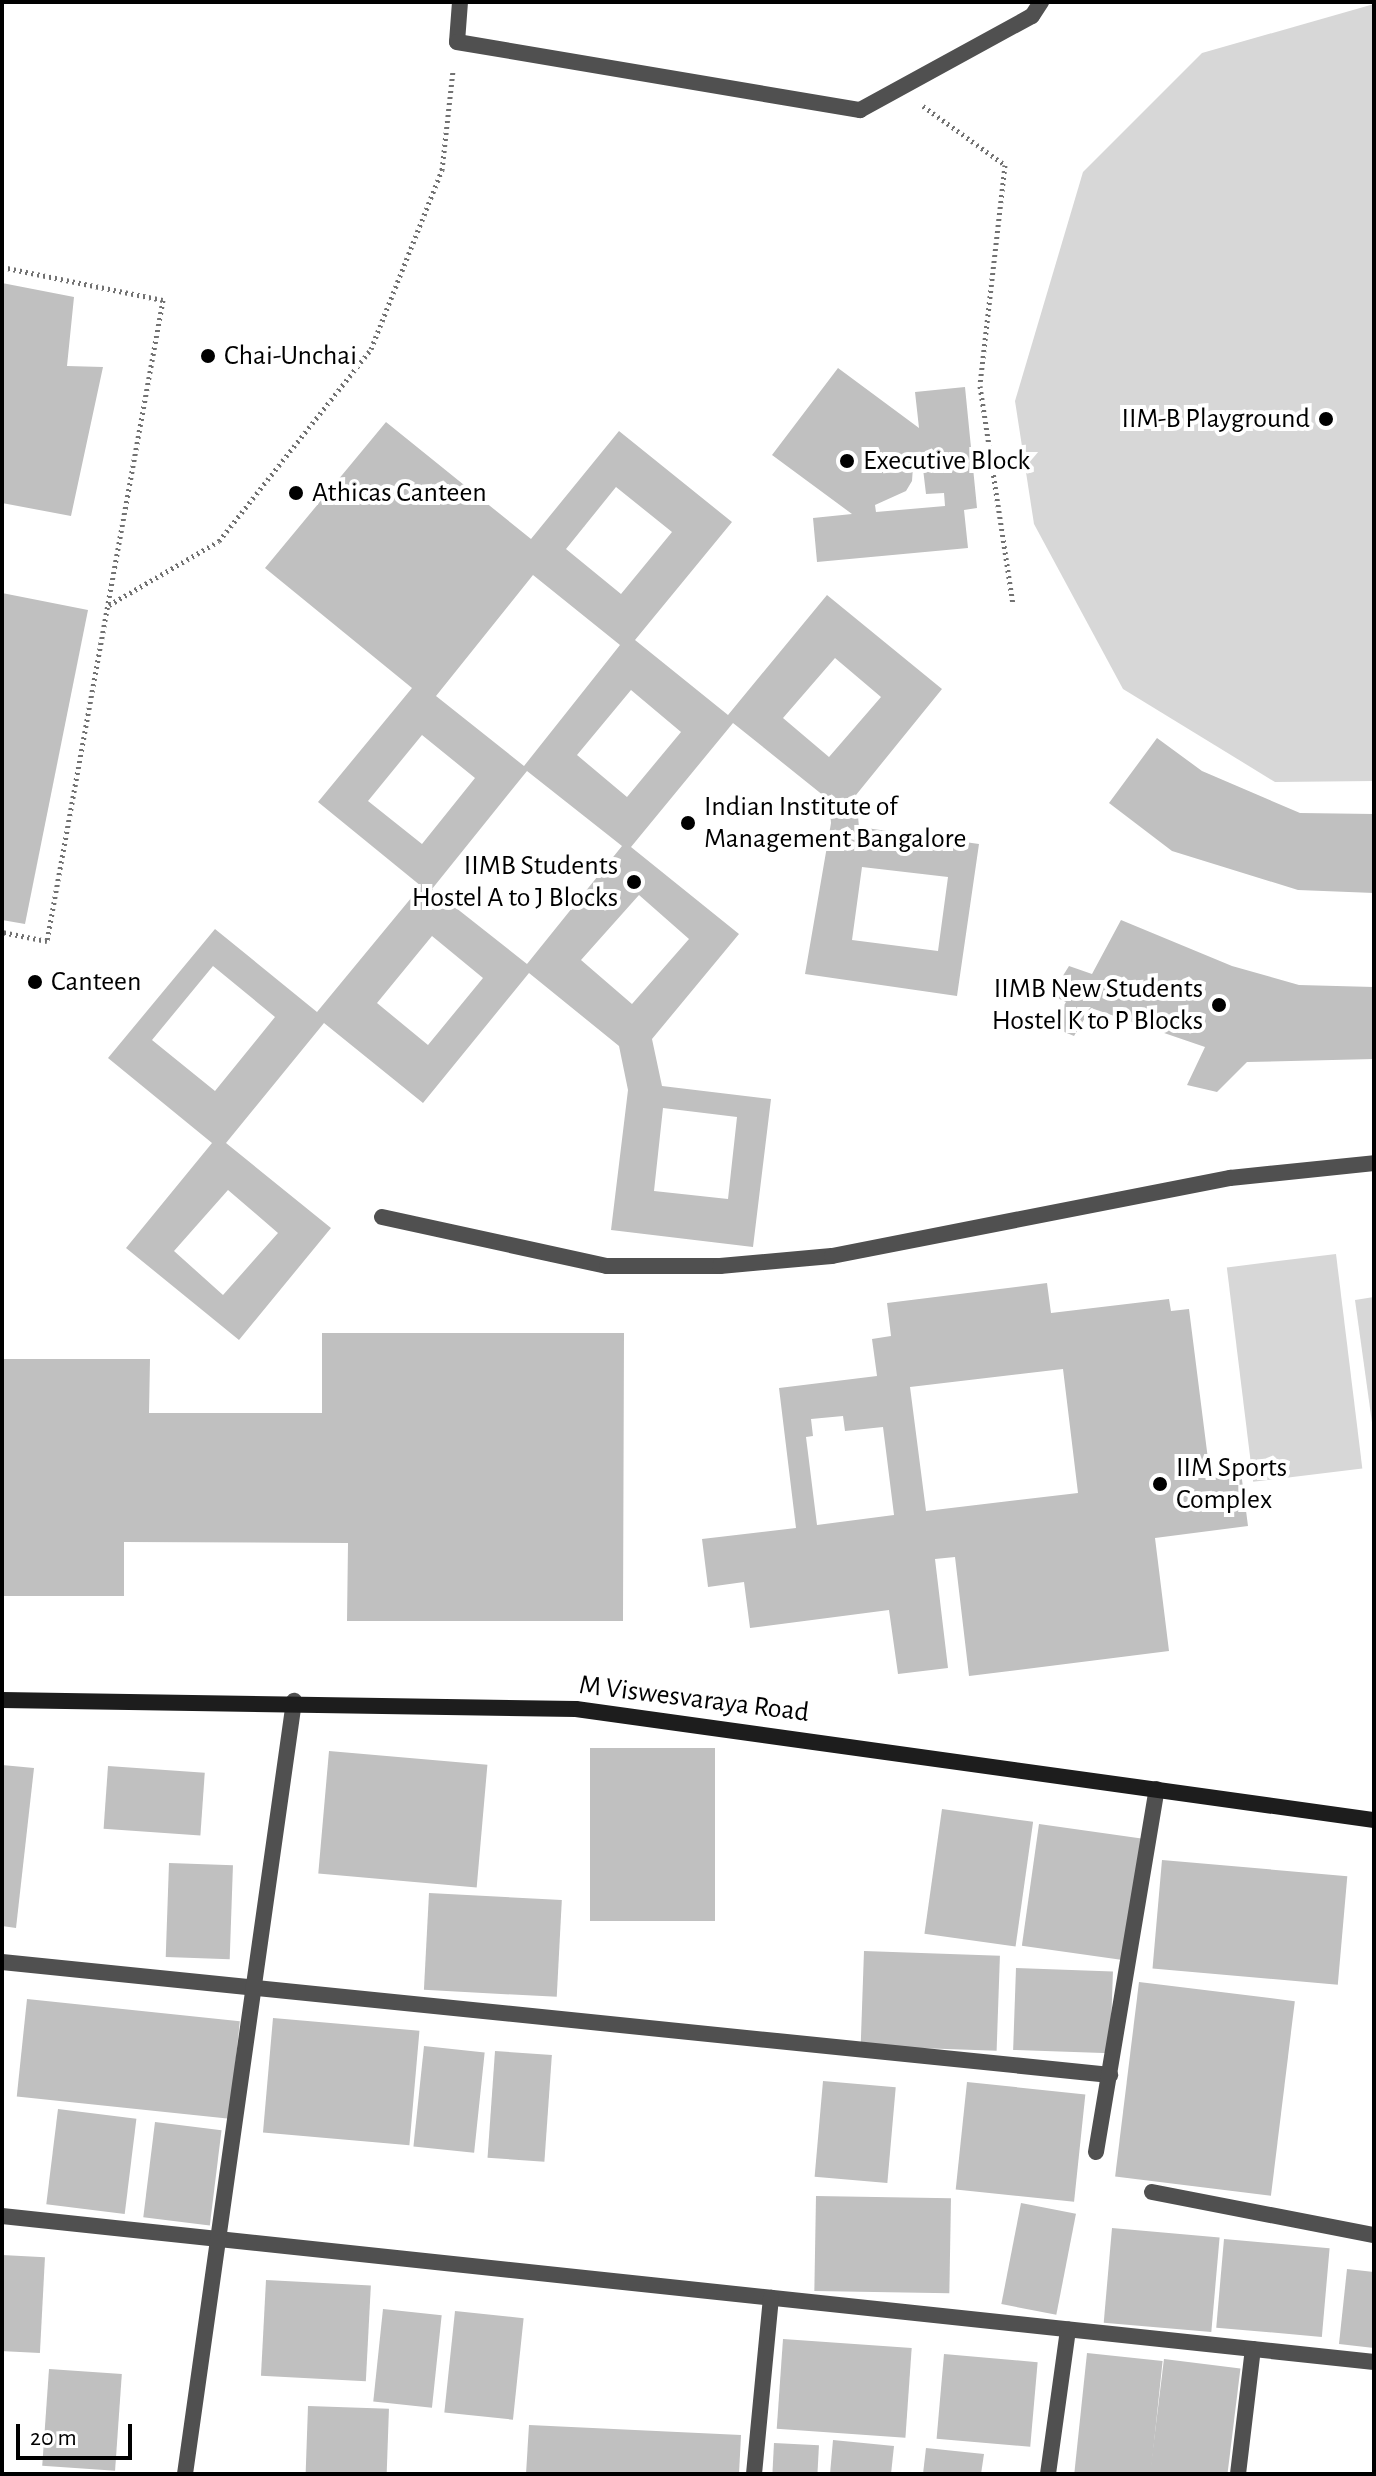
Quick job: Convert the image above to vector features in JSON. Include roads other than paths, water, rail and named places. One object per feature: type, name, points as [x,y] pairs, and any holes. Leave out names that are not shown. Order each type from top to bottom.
[{"type":"street","points":[[460,2],[457,42],[860,110],[1032,16],[1041,2]]},
{"type":"street","points":[[382,1217],[607,1266],[720,1266],[832,1256],[1230,1178],[1374,1163]]},
{"type":"street","name":"M Viswesvaraya Road","points":[[2,1700],[294,1701],[576,1709],[1374,1820]]},
{"type":"street","points":[[185,2474],[294,1701]]},
{"type":"street","points":[[1096,2152],[1157,1789]]},
{"type":"street","points":[[2,1962],[253,1991],[1110,2075]]},
{"type":"street","points":[[1152,2192],[1374,2235]]},
{"type":"street","points":[[2,2216],[1374,2362]]},
{"type":"street","points":[[754,2474],[771,2298]]},
{"type":"street","points":[[1048,2474],[1068,2329]]},
{"type":"street","points":[[1238,2474],[1253,2349]]},
{"type":"place","name":"Chai-Unchai","points":[[208,356]]},
{"type":"place","name":"IIM-B Playground","points":[[1326,419]]},
{"type":"place","name":"Executive Block","points":[[847,461]]},
{"type":"place","name":"Athicas Canteen","points":[[296,493]]},
{"type":"place","name":"Indian Institute of Management Bangalore","points":[[688,823]]},
{"type":"place","name":"IIMB Students Hostel A to J Blocks","points":[[634,882]]},
{"type":"place","name":"Canteen","points":[[35,982]]},
{"type":"place","name":"IIMB New Students Hostel K to P Blocks","points":[[1219,1005]]},
{"type":"place","name":"IIM Sports Complex","points":[[1160,1484]]}]
